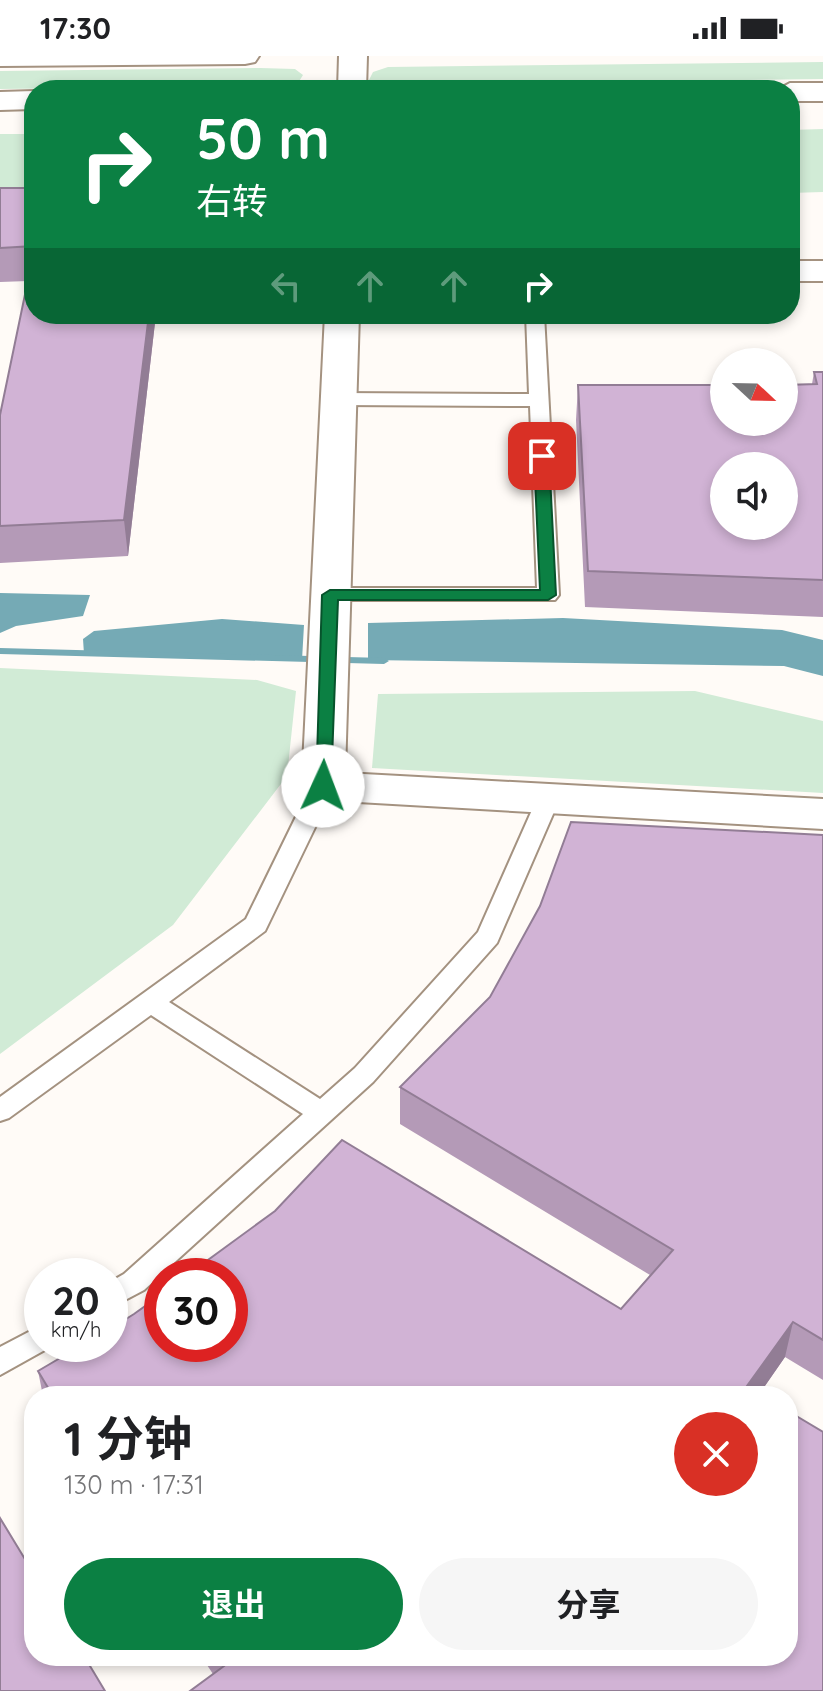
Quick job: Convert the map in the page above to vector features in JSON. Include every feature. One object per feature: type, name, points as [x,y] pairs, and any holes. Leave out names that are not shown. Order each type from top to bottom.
[{"type":"street","points":[[0,58],[245,56]]},
{"type":"street","points":[[352,80],[353,56]]},
{"type":"street","points":[[800,92],[823,92]]},
{"type":"street","points":[[0,101],[24,100]]},
{"type":"street","points":[[800,271],[823,271]]},
{"type":"street","points":[[342,324],[323,786],[823,814]]},
{"type":"lane","points":[[330,595],[548,595],[535,324]]},
{"type":"lane","points":[[338,399],[539,400]]},
{"type":"lane","points":[[0,1111],[256,925],[323,786]]},
{"type":"lane","points":[[128,1286],[364,1075],[488,937],[548,798]]},
{"type":"lane","points":[[150,1002],[322,1113]]},
{"type":"lane","points":[[0,1362],[24,1348]]},
{"type":"green space","points":[[823,62],[823,79],[369,80],[373,72],[388,67]]},
{"type":"green space","points":[[260,68],[295,69],[303,75],[300,80],[24,80],[24,89],[0,89],[0,71]]},
{"type":"green space","points":[[823,129],[823,192],[800,193],[800,130]]},
{"type":"green space","points":[[0,134],[24,134],[24,194],[0,194]]},
{"type":"green space","points":[[0,668],[257,680],[296,691],[287,776],[173,925],[0,1054]]},
{"type":"green space","points":[[695,691],[823,721],[823,793],[372,768],[378,694]]},
{"type":"water","points":[[0,593],[90,595],[83,616],[16,626],[0,633]]},
{"type":"water","points":[[563,618],[782,630],[823,640],[823,676],[784,666],[368,660],[368,623]]},
{"type":"water","points":[[222,619],[304,625],[302,660],[84,654],[83,639],[94,631]]},
{"type":"building","points":[[0,188],[24,188],[24,247],[0,248]]},
{"type":"building","points":[[24,299],[24,324],[148,324],[124,520],[0,526],[0,415]]},
{"type":"building","points":[[814,372],[823,372],[823,580],[588,571],[578,385],[710,385],[710,436],[798,436],[798,385],[817,384]]},
{"type":"building","points":[[571,822],[823,835],[823,1340],[793,1322],[747,1386],[47,1386],[38,1371],[53,1362],[128,1362],[128,1318],[144,1307],[144,1362],[248,1362],[248,1258],[211,1258],[275,1211],[342,1140],[621,1309],[673,1250],[400,1087],[490,997],[540,906]]},
{"type":"building","points":[[798,1417],[823,1432],[823,1691],[190,1691],[224,1666],[798,1666]]},
{"type":"building","points":[[0,1518],[24,1558],[24,1666],[90,1666],[105,1691],[0,1691]]},
{"type":"waterway","points":[[0,651],[384,661]]},
{"type":"route","points":[[323,786],[330,595],[548,595],[542,456]]}]
